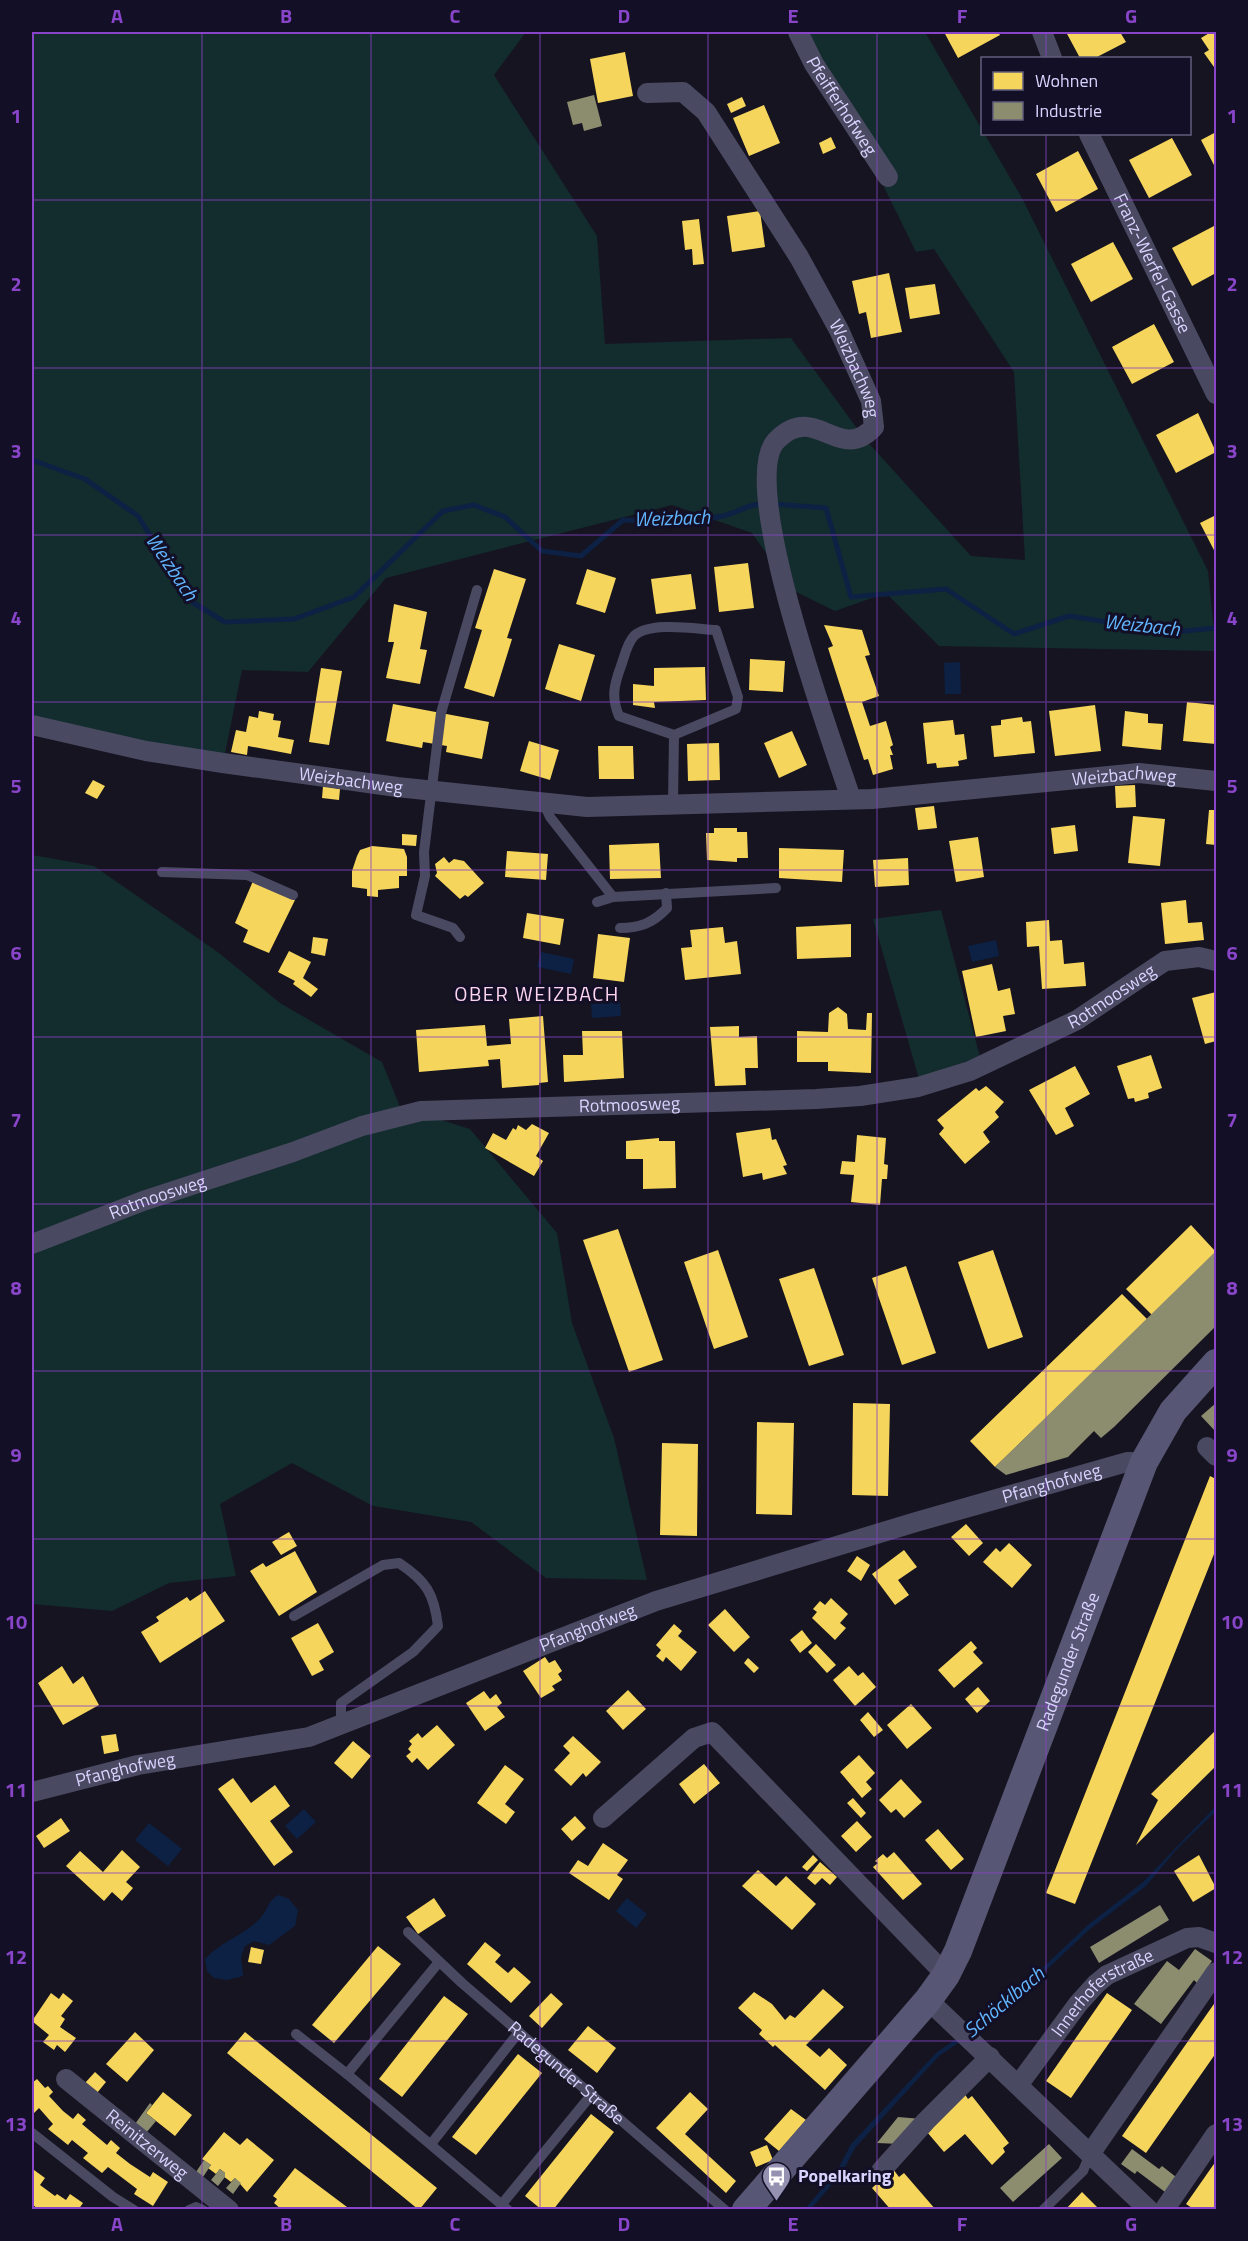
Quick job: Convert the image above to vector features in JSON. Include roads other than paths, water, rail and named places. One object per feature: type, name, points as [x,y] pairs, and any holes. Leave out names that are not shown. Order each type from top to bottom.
[{"type":"main road","name":"Radegunder Straße","points":[[746,2210],[928,2000],[946,1975],[977,1902],[1144,1462],[1173,1411],[1216,1363]]},
{"type":"street","name":"Pfeifferhofweg","points":[[798,32],[814,64],[888,177]]},
{"type":"street","points":[[1042,32],[1052,57]]},
{"type":"street","name":"Weizbachweg","points":[[647,93],[683,92],[706,112],[799,257],[839,330],[871,401],[874,427],[866,435],[848,441],[807,425],[791,428],[774,442],[767,459],[775,555],[851,799]]},
{"type":"street","name":"Franz-Werfel-Gasse","points":[[1089,135],[1216,394]]},
{"type":"street","name":"Weizbachweg","points":[[32,725],[146,751],[430,790],[587,807],[851,799],[1139,773],[1216,781]]},
{"type":"street","name":"Rotmoosweg","points":[[32,1244],[142,1201],[293,1152],[362,1126],[421,1111],[816,1099],[860,1096],[918,1087],[970,1071],[1077,1020],[1165,961],[1199,957],[1216,961]]},
{"type":"street","name":"Pfanghofweg","points":[[32,1792],[138,1766],[309,1737],[656,1601],[916,1521],[1118,1464],[1144,1462]]},
{"type":"street","points":[[603,1818],[694,1738],[712,1732],[946,1975]]},
{"type":"street","name":"Innerhoferstraße","points":[[1019,2084],[1078,2004],[1107,1974],[1187,1938],[1215,1939]]},
{"type":"street","points":[[1090,2154],[1216,1972]]},
{"type":"street","points":[[928,2000],[1149,2210]]},
{"type":"street","points":[[881,2171],[984,2051]]},
{"type":"street","name":"Reinitzerweg","points":[[66,2079],[229,2210]]},
{"type":"street","points":[[1164,2210],[1216,2134]]},
{"type":"lane","points":[[460,937],[453,928],[416,915],[424,876],[430,790],[441,713],[477,590]]},
{"type":"lane","points":[[678,627],[716,630],[738,697],[736,709],[674,735],[619,716],[614,703],[614,684],[627,651],[634,637],[649,628],[678,627]]},
{"type":"lane","points":[[673,804],[674,735]]},
{"type":"lane","points":[[543,802],[550,817],[613,897]]},
{"type":"lane","points":[[162,872],[247,875],[293,895]]},
{"type":"lane","points":[[597,902],[613,897],[776,888]]},
{"type":"lane","points":[[620,928],[635,928],[655,921],[667,908],[666,893]]},
{"type":"lane","points":[[294,1616],[383,1565],[399,1563],[417,1575],[435,1599],[438,1626],[413,1653],[341,1703],[340,1724]]},
{"type":"lane","name":"Radegunder Straße","points":[[408,1932],[439,1962],[725,2210]]},
{"type":"lane","points":[[347,2074],[439,1962]]},
{"type":"lane","points":[[430,2144],[519,2032]]},
{"type":"lane","points":[[296,2034],[505,2207],[592,2094]]},
{"type":"lane","points":[[32,2133],[118,2201],[134,2210]]},
{"type":"lane","points":[[1042,2210],[1083,2171],[1090,2154]]},
{"type":"lane","points":[[189,2210],[196,2207],[203,2210]]},
{"type":"water","points":[[960,662],[961,694],[945,694],[944,663]]},
{"type":"water","points":[[996,940],[999,956],[972,962],[968,946]]},
{"type":"water","points":[[541,952],[574,959],[571,974],[537,967]]},
{"type":"water","points":[[620,1002],[621,1016],[592,1018],[591,1004]]},
{"type":"water","name":"Schöcklbach","points":[[1216,1806],[1216,1811],[1177,1849],[1146,1886],[1090,1929],[994,2019],[939,2056],[855,2148],[842,2173],[811,2209],[804,2210],[837,2171],[851,2144],[936,2053],[1001,2007],[1089,1924],[1142,1883]]},
{"type":"water","points":[[304,1809],[316,1822],[297,1839],[285,1826]]},
{"type":"water","points":[[149,1823],[182,1849],[168,1866],[135,1840]]},
{"type":"water","points":[[279,1895],[289,1899],[298,1910],[295,1926],[269,1945],[254,1941],[245,1946],[241,1957],[243,1976],[227,1980],[214,1978],[207,1971],[205,1959],[256,1922],[271,1901]]},
{"type":"water","points":[[627,1898],[647,1914],[636,1928],[616,1911]]},
{"type":"waterway","name":"Weizbach","points":[[32,460],[85,479],[138,516],[192,602],[225,622],[294,619],[354,597],[443,511],[474,505],[505,517],[542,551],[581,556],[623,520],[698,520],[723,516],[753,505],[764,504]]},
{"type":"waterway","name":"Weizbach","points":[[773,504],[826,508],[851,597],[946,589],[1014,634],[1069,616],[1173,632],[1216,628]]},
{"type":"place","name":"Popelkaring","points":[[777,2202]]},
{"type":"district","name":"OBER WEIZBACH","points":[[537,994]]}]
